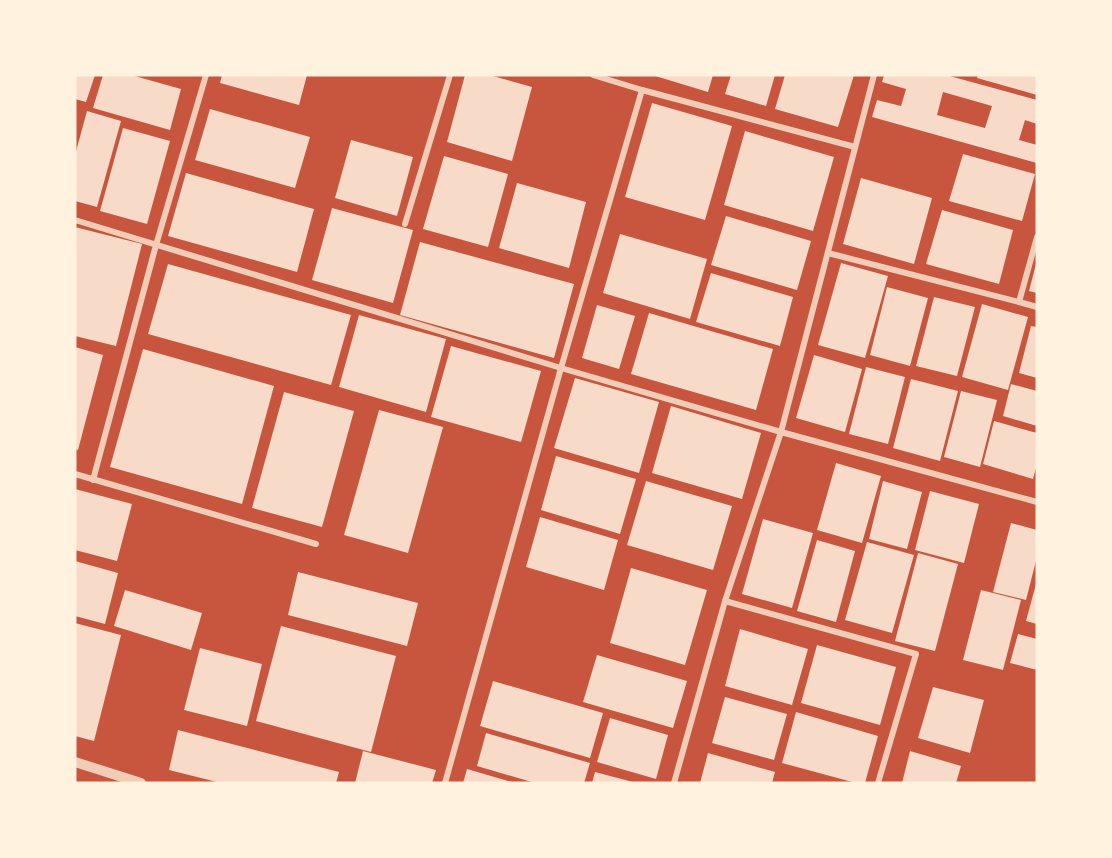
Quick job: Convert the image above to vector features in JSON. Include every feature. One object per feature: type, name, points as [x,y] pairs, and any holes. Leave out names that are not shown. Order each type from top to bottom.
[{"type":"street","points":[[93,480],[156,245],[206,75]]},
{"type":"street","points":[[405,225],[450,75]]},
{"type":"street","points":[[593,75],[855,147]]},
{"type":"street","points":[[674,783],[725,601],[781,432],[874,75]]},
{"type":"street","points":[[445,783],[561,368],[642,90]]},
{"type":"street","points":[[75,220],[561,368],[781,432],[1037,502]]},
{"type":"street","points":[[1019,302],[1037,237]]},
{"type":"street","points":[[828,253],[1037,307]]},
{"type":"street","points":[[75,474],[316,544]]},
{"type":"street","points":[[725,601],[916,654],[878,783]]},
{"type":"street","points":[[75,762],[141,783]]},
{"type":"building","points":[[75,75],[95,75],[86,102],[75,99]]},
{"type":"building","points":[[103,75],[131,75],[181,89],[170,130],[93,108]]},
{"type":"building","points":[[222,75],[307,75],[299,105],[220,83]]},
{"type":"building","points":[[465,75],[489,75],[532,87],[512,161],[447,142]]},
{"type":"building","points":[[652,75],[713,75],[708,92]]},
{"type":"building","points":[[731,75],[775,75],[766,106],[725,94]]},
{"type":"building","points":[[785,75],[854,75],[838,127],[775,109]]},
{"type":"building","points":[[884,75],[946,75],[1037,100],[1037,124],[1025,120],[1019,140],[1037,145],[1037,163],[872,117],[877,100],[901,106],[906,89],[882,82]],"holes":[[[943,92],[992,106],[985,128],[937,115]]]},
{"type":"building","points":[[978,75],[1037,75],[1037,95],[977,78]]},
{"type":"building","points":[[652,103],[732,126],[705,220],[625,197]]},
{"type":"building","points":[[210,109],[310,137],[295,188],[195,160]]},
{"type":"building","points":[[87,111],[121,121],[97,207],[75,201],[75,155]]},
{"type":"building","points":[[123,128],[170,141],[147,224],[100,211]]},
{"type":"building","points":[[745,131],[834,157],[813,231],[724,205]]},
{"type":"building","points":[[351,140],[413,157],[397,216],[335,198]]},
{"type":"building","points":[[963,154],[1035,174],[1022,221],[949,201]]},
{"type":"building","points":[[444,156],[508,174],[488,247],[423,229]]},
{"type":"building","points":[[186,173],[314,209],[297,272],[168,236]]},
{"type":"building","points":[[861,178],[932,198],[914,264],[843,244]]},
{"type":"building","points":[[517,183],[586,202],[569,268],[499,248]]},
{"type":"building","points":[[332,208],[413,230],[393,303],[312,280]]},
{"type":"building","points":[[942,210],[1013,230],[999,284],[926,264]]},
{"type":"building","points":[[726,216],[811,241],[797,290],[711,265]]},
{"type":"building","points":[[75,227],[142,244],[116,346],[75,336]]},
{"type":"building","points":[[620,234],[707,259],[690,319],[603,293]]},
{"type":"building","points":[[420,242],[574,284],[554,358],[400,315]]},
{"type":"building","points":[[841,263],[888,276],[865,358],[818,345]]},
{"type":"building","points":[[168,264],[351,315],[331,385],[148,334]]},
{"type":"building","points":[[1037,264],[1037,293],[1029,291]]},
{"type":"building","points":[[711,273],[793,297],[780,346],[696,322]]},
{"type":"building","points":[[887,287],[928,298],[910,366],[870,355]]},
{"type":"building","points":[[934,297],[975,307],[957,376],[916,366]]},
{"type":"building","points":[[982,304],[1028,317],[1008,390],[962,377]]},
{"type":"building","points":[[597,305],[635,316],[619,369],[582,358]]},
{"type":"building","points":[[649,313],[773,349],[756,410],[631,374]]},
{"type":"building","points":[[359,315],[446,339],[426,412],[339,387]]},
{"type":"building","points":[[1031,326],[1037,327],[1037,378],[1019,373]]},
{"type":"building","points":[[451,346],[541,371],[521,442],[431,417]]},
{"type":"building","points":[[75,347],[103,355],[78,450],[75,449]]},
{"type":"building","points":[[143,349],[274,386],[242,504],[110,467]]},
{"type":"building","points":[[814,355],[862,369],[845,432],[796,418]]},
{"type":"building","points":[[866,367],[905,377],[888,444],[849,434]]},
{"type":"building","points":[[575,378],[659,402],[639,473],[554,448]]},
{"type":"building","points":[[911,379],[958,391],[940,461],[893,448]]},
{"type":"building","points":[[1011,384],[1037,391],[1037,426],[1003,416]]},
{"type":"building","points":[[961,391],[997,400],[980,467],[944,457]]},
{"type":"building","points":[[284,392],[354,411],[322,527],[252,508]]},
{"type":"building","points":[[671,406],[761,433],[742,499],[652,473]]},
{"type":"building","points":[[379,410],[443,427],[408,553],[344,535]]},
{"type":"building","points":[[994,421],[1037,433],[1037,464],[1033,479],[983,464]]},
{"type":"building","points":[[556,456],[636,479],[620,534],[541,510]]},
{"type":"building","points":[[836,463],[881,476],[862,543],[817,530]]},
{"type":"building","points":[[646,481],[732,506],[713,570],[627,545]]},
{"type":"building","points":[[883,481],[922,492],[907,549],[869,539]]},
{"type":"building","points":[[75,489],[132,504],[117,561],[75,550]]},
{"type":"building","points":[[930,491],[979,504],[964,563],[915,550]]},
{"type":"building","points":[[540,517],[618,540],[604,590],[526,567]]},
{"type":"building","points":[[763,519],[813,533],[792,608],[742,594]]},
{"type":"building","points":[[1011,523],[1037,530],[1037,557],[1026,600],[993,592]]},
{"type":"building","points":[[817,540],[855,551],[836,622],[797,611]]},
{"type":"building","points":[[867,542],[914,555],[892,633],[845,620]]},
{"type":"building","points":[[918,553],[958,564],[935,651],[895,641]]},
{"type":"building","points":[[75,561],[118,573],[105,624],[75,616]]},
{"type":"building","points":[[631,568],[707,590],[685,665],[610,643]]},
{"type":"building","points":[[298,572],[418,603],[407,646],[288,615]]},
{"type":"building","points":[[1037,584],[1037,624],[1026,621]]},
{"type":"building","points":[[125,590],[202,613],[191,650],[114,626]]},
{"type":"building","points":[[981,590],[1021,600],[1003,670],[963,660]]},
{"type":"building","points":[[75,623],[121,635],[94,741],[75,736]]},
{"type":"building","points":[[281,626],[396,656],[371,752],[256,721]]},
{"type":"building","points":[[740,629],[808,649],[792,705],[725,686]]},
{"type":"building","points":[[1018,634],[1037,639],[1037,670],[1010,663]]},
{"type":"building","points":[[817,645],[896,667],[880,725],[801,703]]},
{"type":"building","points":[[200,648],[262,664],[247,726],[184,710]]},
{"type":"building","points":[[597,655],[687,681],[673,728],[583,702]]},
{"type":"building","points":[[493,681],[603,713],[590,758],[480,726]]},
{"type":"building","points":[[933,687],[984,700],[970,753],[918,738]]},
{"type":"building","points":[[725,697],[787,714],[774,760],[712,743]]},
{"type":"building","points":[[796,712],[878,736],[865,783],[856,783],[782,763]]},
{"type":"building","points":[[610,718],[668,735],[656,779],[597,762]]},
{"type":"building","points":[[178,730],[339,772],[336,783],[221,783],[169,770]]},
{"type":"building","points":[[486,733],[590,763],[584,783],[535,783],[477,766]]},
{"type":"building","points":[[363,751],[436,770],[432,783],[355,783]]},
{"type":"building","points":[[910,751],[961,766],[956,783],[902,783]]},
{"type":"building","points":[[708,753],[775,772],[772,783],[700,783]]},
{"type":"building","points":[[467,769],[512,782],[512,783],[463,783]]},
{"type":"building","points":[[595,772],[633,782],[633,783],[592,783]]}]
